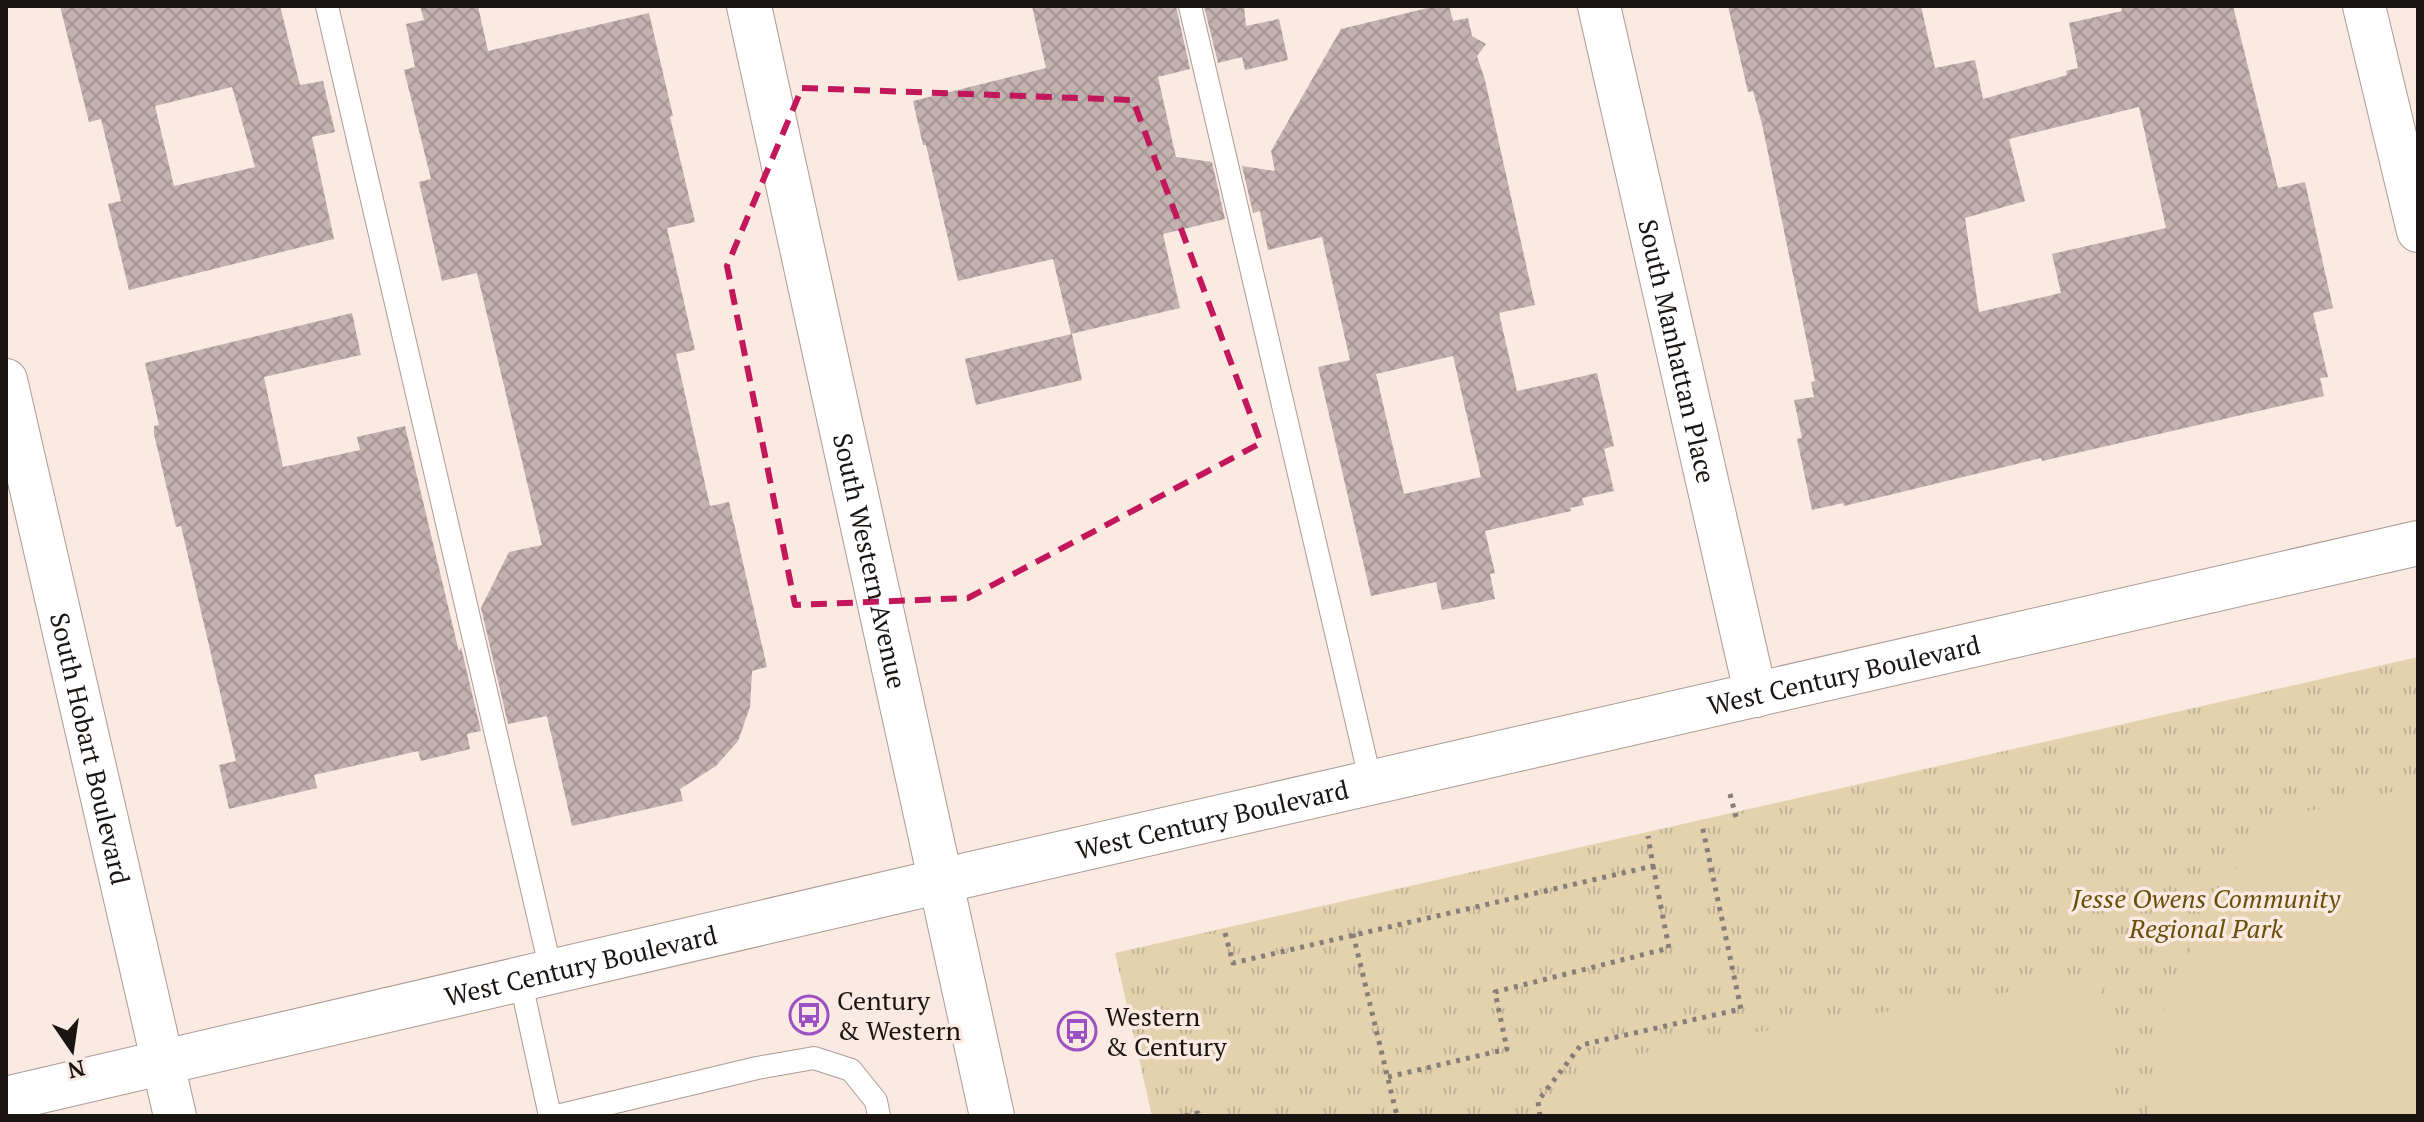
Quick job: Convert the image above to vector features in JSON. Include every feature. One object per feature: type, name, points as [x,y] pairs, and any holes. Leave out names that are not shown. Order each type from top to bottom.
[{"type":"main road","name":"South Western Avenue","points":[[749,6],[992,1116]]},
{"type":"main road","name":"West Century Boulevard","points":[[6,1099],[941,881],[2418,543]]},
{"type":"street","name":"South Manhattan Place","points":[[1599,6],[1756,696]]},
{"type":"street","points":[[2364,6],[2418,231]]},
{"type":"street","name":"South Hobart Boulevard","points":[[6,380],[175,1116]]},
{"type":"lane","points":[[327,6],[535,975],[550,1116]]},
{"type":"lane","points":[[1190,6],[1371,783]]},
{"type":"lane","points":[[557,1116],[757,1068],[814,1058],[851,1070],[876,1101],[879,1116]]},
{"type":"path","points":[[1730,794],[1736,817]]},
{"type":"path","points":[[1540,1116],[1538,1101],[1581,1045],[1741,1009],[1702,825]]},
{"type":"path","points":[[1388,1077],[1507,1049],[1495,992],[1669,948],[1648,836]]},
{"type":"path","points":[[1225,933],[1233,963],[1653,866]]},
{"type":"path","points":[[1353,934],[1397,1116]]},
{"type":"path","points":[[1185,1116],[1198,1113],[1199,1116]]},
{"type":"highlighted area","points":[[802,88],[1133,100],[1261,443],[968,598],[795,605],[727,266]]},
{"type":"green space","name":"Jesse Owens Community Regional Park","points":[[2418,657],[2418,1116],[1152,1116],[1115,953]]},
{"type":"green space","points":[[2418,786],[2418,1116],[2148,1116],[2166,995],[2262,822]]},
{"type":"green space","points":[[2098,978],[2113,1092],[2111,1116],[1558,1116],[1556,1109],[1584,1065],[1752,1033]]},
{"type":"building","points":[[60,6],[280,6],[300,85],[323,81],[335,132],[312,137],[334,239],[129,290],[108,204],[121,201],[101,119],[89,122]],"holes":[[[232,87],[255,167],[174,186],[155,106]]]},
{"type":"building","points":[[420,6],[478,6],[488,51],[649,13],[695,222],[667,228],[695,350],[676,354],[710,506],[729,502],[767,667],[752,671],[750,707],[738,741],[716,766],[680,789],[683,801],[572,826],[547,716],[508,724],[481,608],[509,552],[542,545],[477,273],[442,281],[419,182],[431,179],[404,70],[415,67],[406,24],[424,20]]},
{"type":"building","points":[[1032,6],[1176,6],[1190,69],[1158,77],[1176,157],[1212,162],[1225,219],[1163,234],[1180,308],[1071,334],[1053,259],[958,281],[913,101],[1046,68]]},
{"type":"building","points":[[1204,6],[1244,6],[1246,26],[1279,19],[1288,60],[1245,70],[1242,57],[1218,63]]},
{"type":"building","points":[[1436,6],[1449,6],[1453,21],[1468,18],[1472,36],[1486,44],[1477,56],[1535,305],[1499,313],[1517,391],[1597,373],[1614,446],[1604,449],[1614,491],[1582,498],[1584,505],[1570,508],[1571,511],[1485,531],[1495,573],[1490,574],[1495,599],[1442,610],[1436,582],[1371,596],[1318,367],[1350,360],[1322,237],[1268,250],[1260,211],[1253,213],[1242,166],[1275,171],[1271,151],[1341,29]],"holes":[[[1453,356],[1481,477],[1404,494],[1376,374]]]},
{"type":"building","points":[[1728,6],[1921,6],[1935,68],[1975,60],[1983,99],[2067,75],[2066,71],[2078,68],[2069,23],[2122,11],[2121,6],[2233,6],[2278,188],[2305,182],[2333,308],[2313,313],[2328,377],[2320,378],[2324,396],[2042,461],[2041,458],[1844,506],[1843,503],[1812,510],[1797,439],[1802,438],[1794,400],[1814,397],[1811,382],[1815,381],[1762,124],[1753,91],[1748,92]],"holes":[[[2139,107],[2166,228],[2052,254],[2061,293],[1979,312],[1965,218],[2025,201],[2009,139]]]},
{"type":"building","points":[[352,313],[361,355],[264,377],[283,467],[360,450],[357,437],[405,426],[481,731],[467,734],[470,749],[421,761],[418,751],[314,775],[317,788],[229,809],[219,765],[236,761],[181,526],[176,527],[154,434],[154,426],[159,425],[145,363]]},
{"type":"building","points":[[1072,334],[1082,380],[976,405],[965,359]]},
{"type":"place","name":"Century & Western","points":[[809,1015]]},
{"type":"place","name":"Western & Century","points":[[1077,1031]]}]
